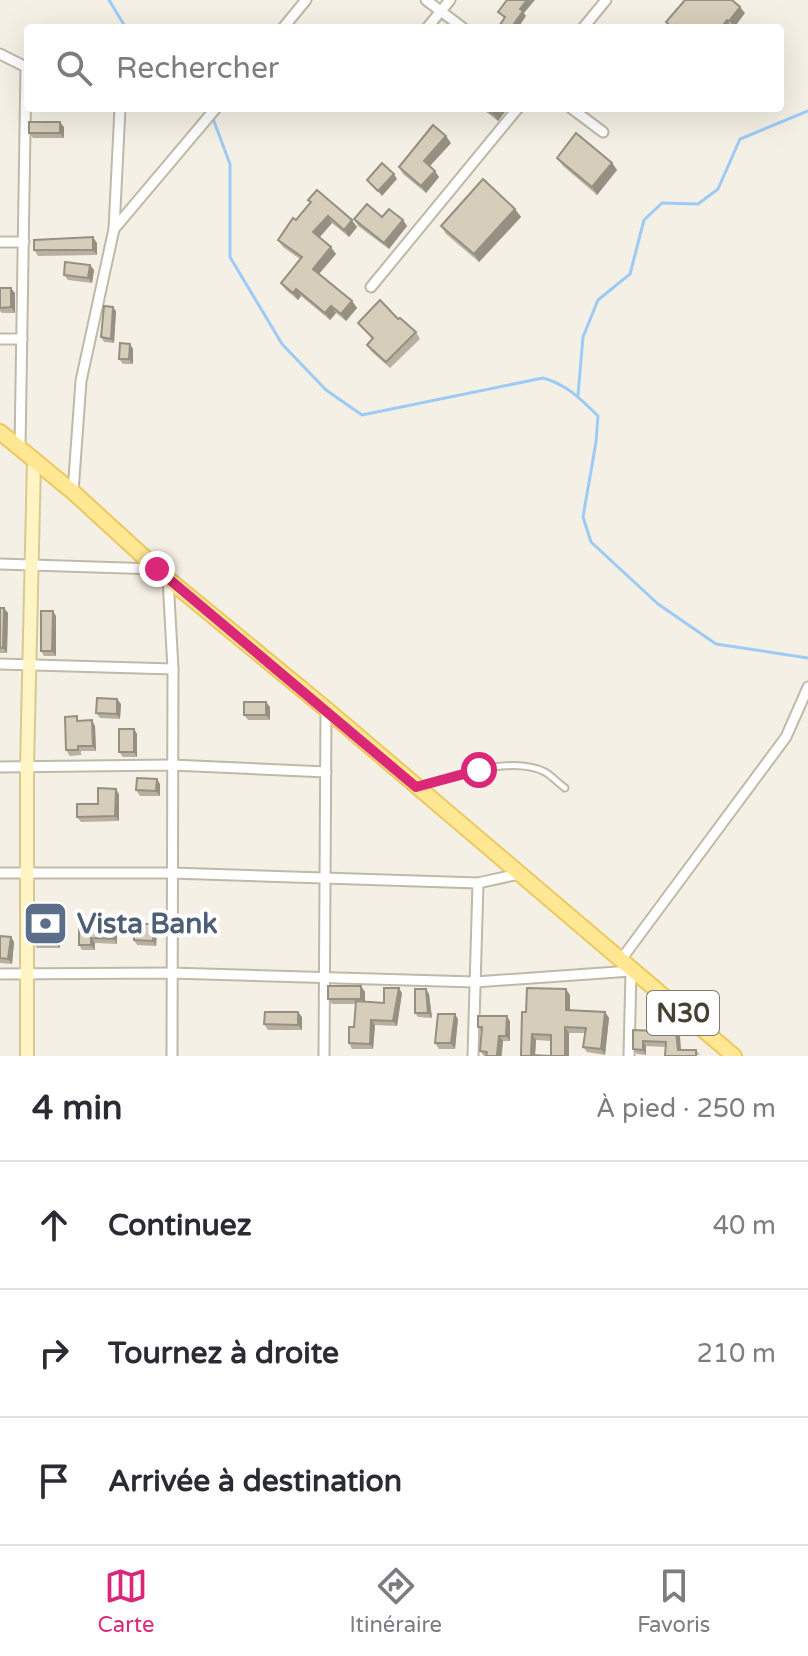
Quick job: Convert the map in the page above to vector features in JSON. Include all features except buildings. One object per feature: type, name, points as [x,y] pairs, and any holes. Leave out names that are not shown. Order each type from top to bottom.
[{"type":"main road","name":"N30","points":[[0,432],[73,492],[162,574],[326,709],[734,1056]]},
{"type":"street","points":[[286,24],[306,0]]},
{"type":"street","points":[[426,0],[458,24]]},
{"type":"street","points":[[430,24],[450,0]]},
{"type":"street","points":[[586,24],[606,0]]},
{"type":"street","points":[[0,54],[24,66]]},
{"type":"street","points":[[20,448],[25,112]]},
{"type":"street","points":[[73,492],[81,381],[114,229],[120,112]]},
{"type":"street","points":[[114,229],[213,112]]},
{"type":"street","points":[[371,287],[515,112]]},
{"type":"street","points":[[576,112],[603,132]]},
{"type":"street","points":[[0,242],[24,242]]},
{"type":"street","points":[[0,339],[22,339]]},
{"type":"street","points":[[27,1056],[27,767],[34,460]]},
{"type":"street","points":[[0,564],[162,574],[173,669],[172,1056]]},
{"type":"street","points":[[0,664],[173,669]]},
{"type":"street","points":[[629,1056],[626,966],[786,737],[808,687]]},
{"type":"street","points":[[324,1056],[326,709]]},
{"type":"street","points":[[0,767],[172,765],[326,772]]},
{"type":"street","points":[[0,873],[172,873],[478,883],[519,874]]},
{"type":"street","points":[[473,1056],[478,883]]},
{"type":"street","points":[[0,974],[171,973],[475,982],[626,966]]},
{"type":"lane","points":[[416,787],[479,770],[517,766],[543,771],[565,788]]},
{"type":"waterway","points":[[109,0],[124,24]]},
{"type":"waterway","points":[[578,395],[583,337],[598,300],[630,274],[644,220],[662,203],[698,204],[718,189],[740,139],[808,111]]},
{"type":"waterway","points":[[210,112],[230,164],[230,257],[282,344],[326,390],[362,415],[543,378],[559,384],[598,416],[583,517],[591,542],[658,604],[716,644],[808,658]]},
{"type":"place","name":"Vista Bank","points":[[46,923]]},
{"type":"route","points":[[157,569],[416,787],[479,770]]}]
